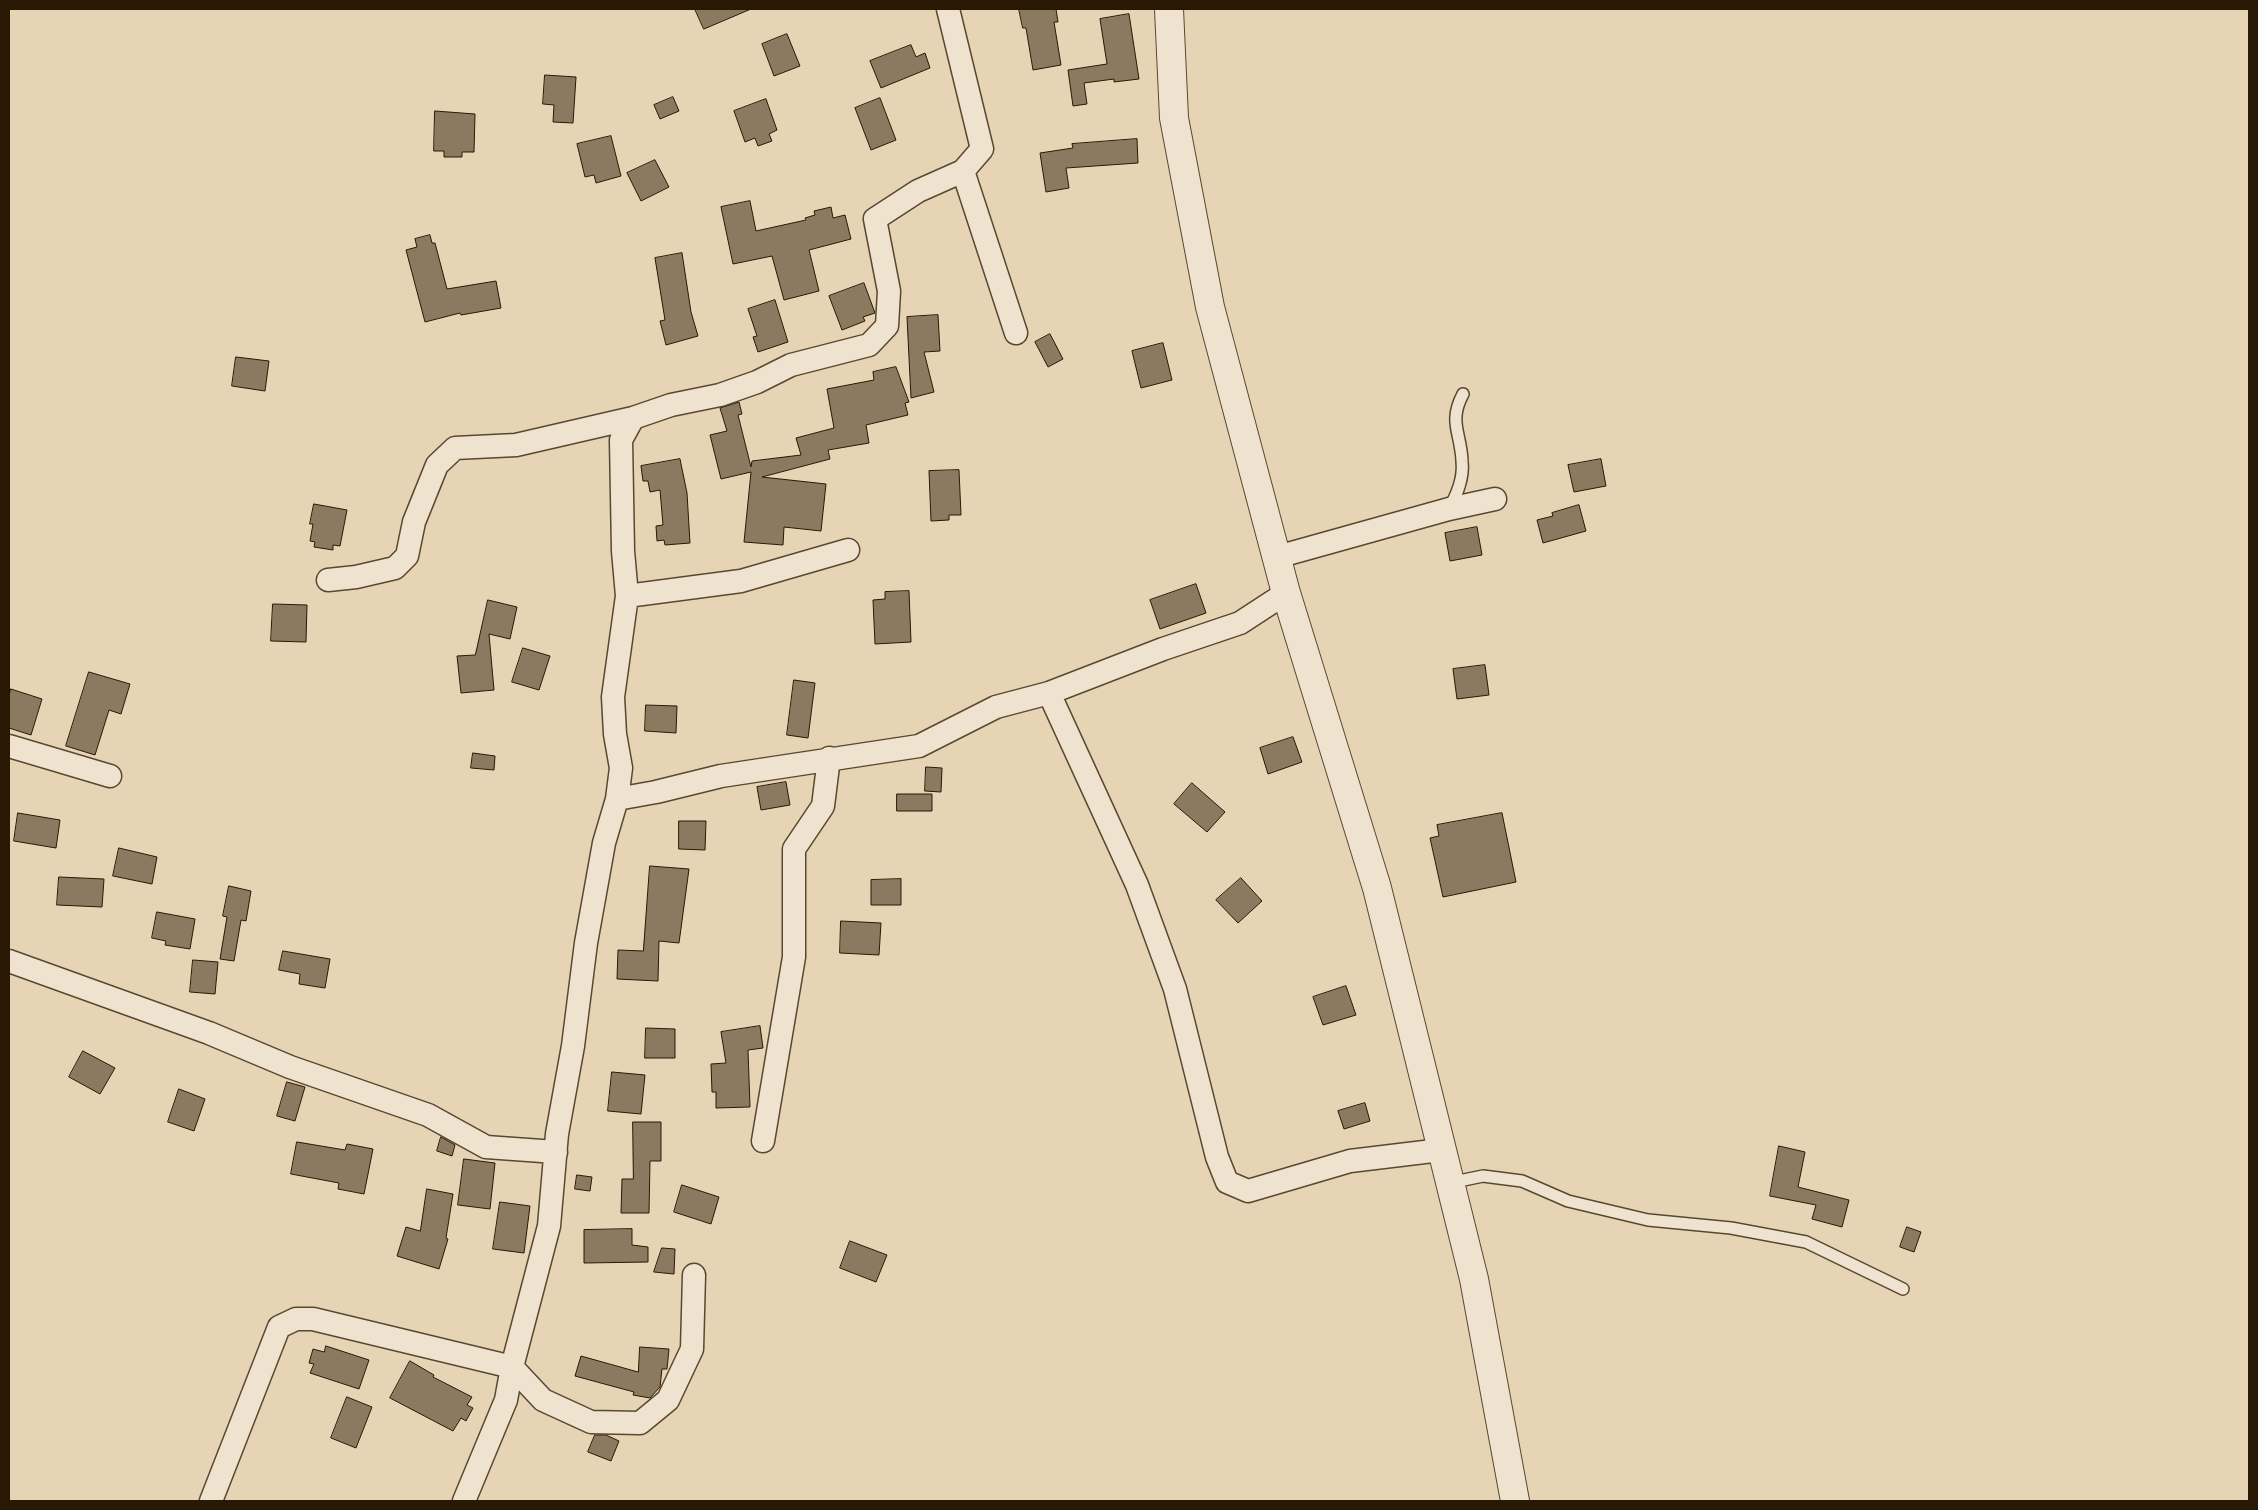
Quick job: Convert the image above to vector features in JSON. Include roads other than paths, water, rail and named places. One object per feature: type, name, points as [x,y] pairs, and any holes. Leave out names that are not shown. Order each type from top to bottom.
[{"type":"street","points":[[328,580],[356,577],[395,568],[407,556],[414,522],[437,465],[455,448],[516,445],[633,418],[672,406],[720,395],[757,382],[790,365],[869,345],[887,326],[889,291],[875,219],[918,191],[963,171],[982,149],[948,9]]},
{"type":"street","points":[[1168,9],[1174,118],[1210,307],[1286,593],[1378,888],[1474,1279],[1515,1501]]},
{"type":"street","points":[[963,171],[1016,332]]},
{"type":"street","points":[[464,1501],[506,1400],[512,1367],[549,1226],[556,1152],[573,1046],[586,944],[604,843],[617,799],[621,768],[615,734],[613,697],[627,596],[623,551],[621,440],[633,418]]},
{"type":"street","points":[[1277,557],[1449,509],[1495,499]]},
{"type":"street","points":[[627,596],[741,581],[848,550]]},
{"type":"street","points":[[617,799],[656,792],[721,776],[829,758],[920,746],[996,707],[1049,693],[1163,648],[1240,623],[1286,593]]},
{"type":"street","points":[[1049,693],[1144,902],[1175,989],[1217,1157],[1227,1182],[1248,1191],[1350,1161],[1441,1150]]},
{"type":"street","points":[[9,746],[110,776]]},
{"type":"street","points":[[763,1141],[794,957],[794,849],[823,806],[829,758]]},
{"type":"street","points":[[9,961],[208,1033],[290,1067],[428,1115],[486,1147],[556,1152]]},
{"type":"street","points":[[211,1501],[279,1327],[296,1319],[313,1319],[512,1367],[543,1400],[591,1422],[640,1423],[668,1400],[692,1349],[694,1274]]},
{"type":"lane","points":[[1449,509],[1460,487],[1462,461],[1455,408],[1462,394]]},
{"type":"lane","points":[[1449,1182],[1483,1176],[1522,1181],[1568,1201],[1648,1220],[1731,1228],[1806,1242],[1903,1289]]}]
